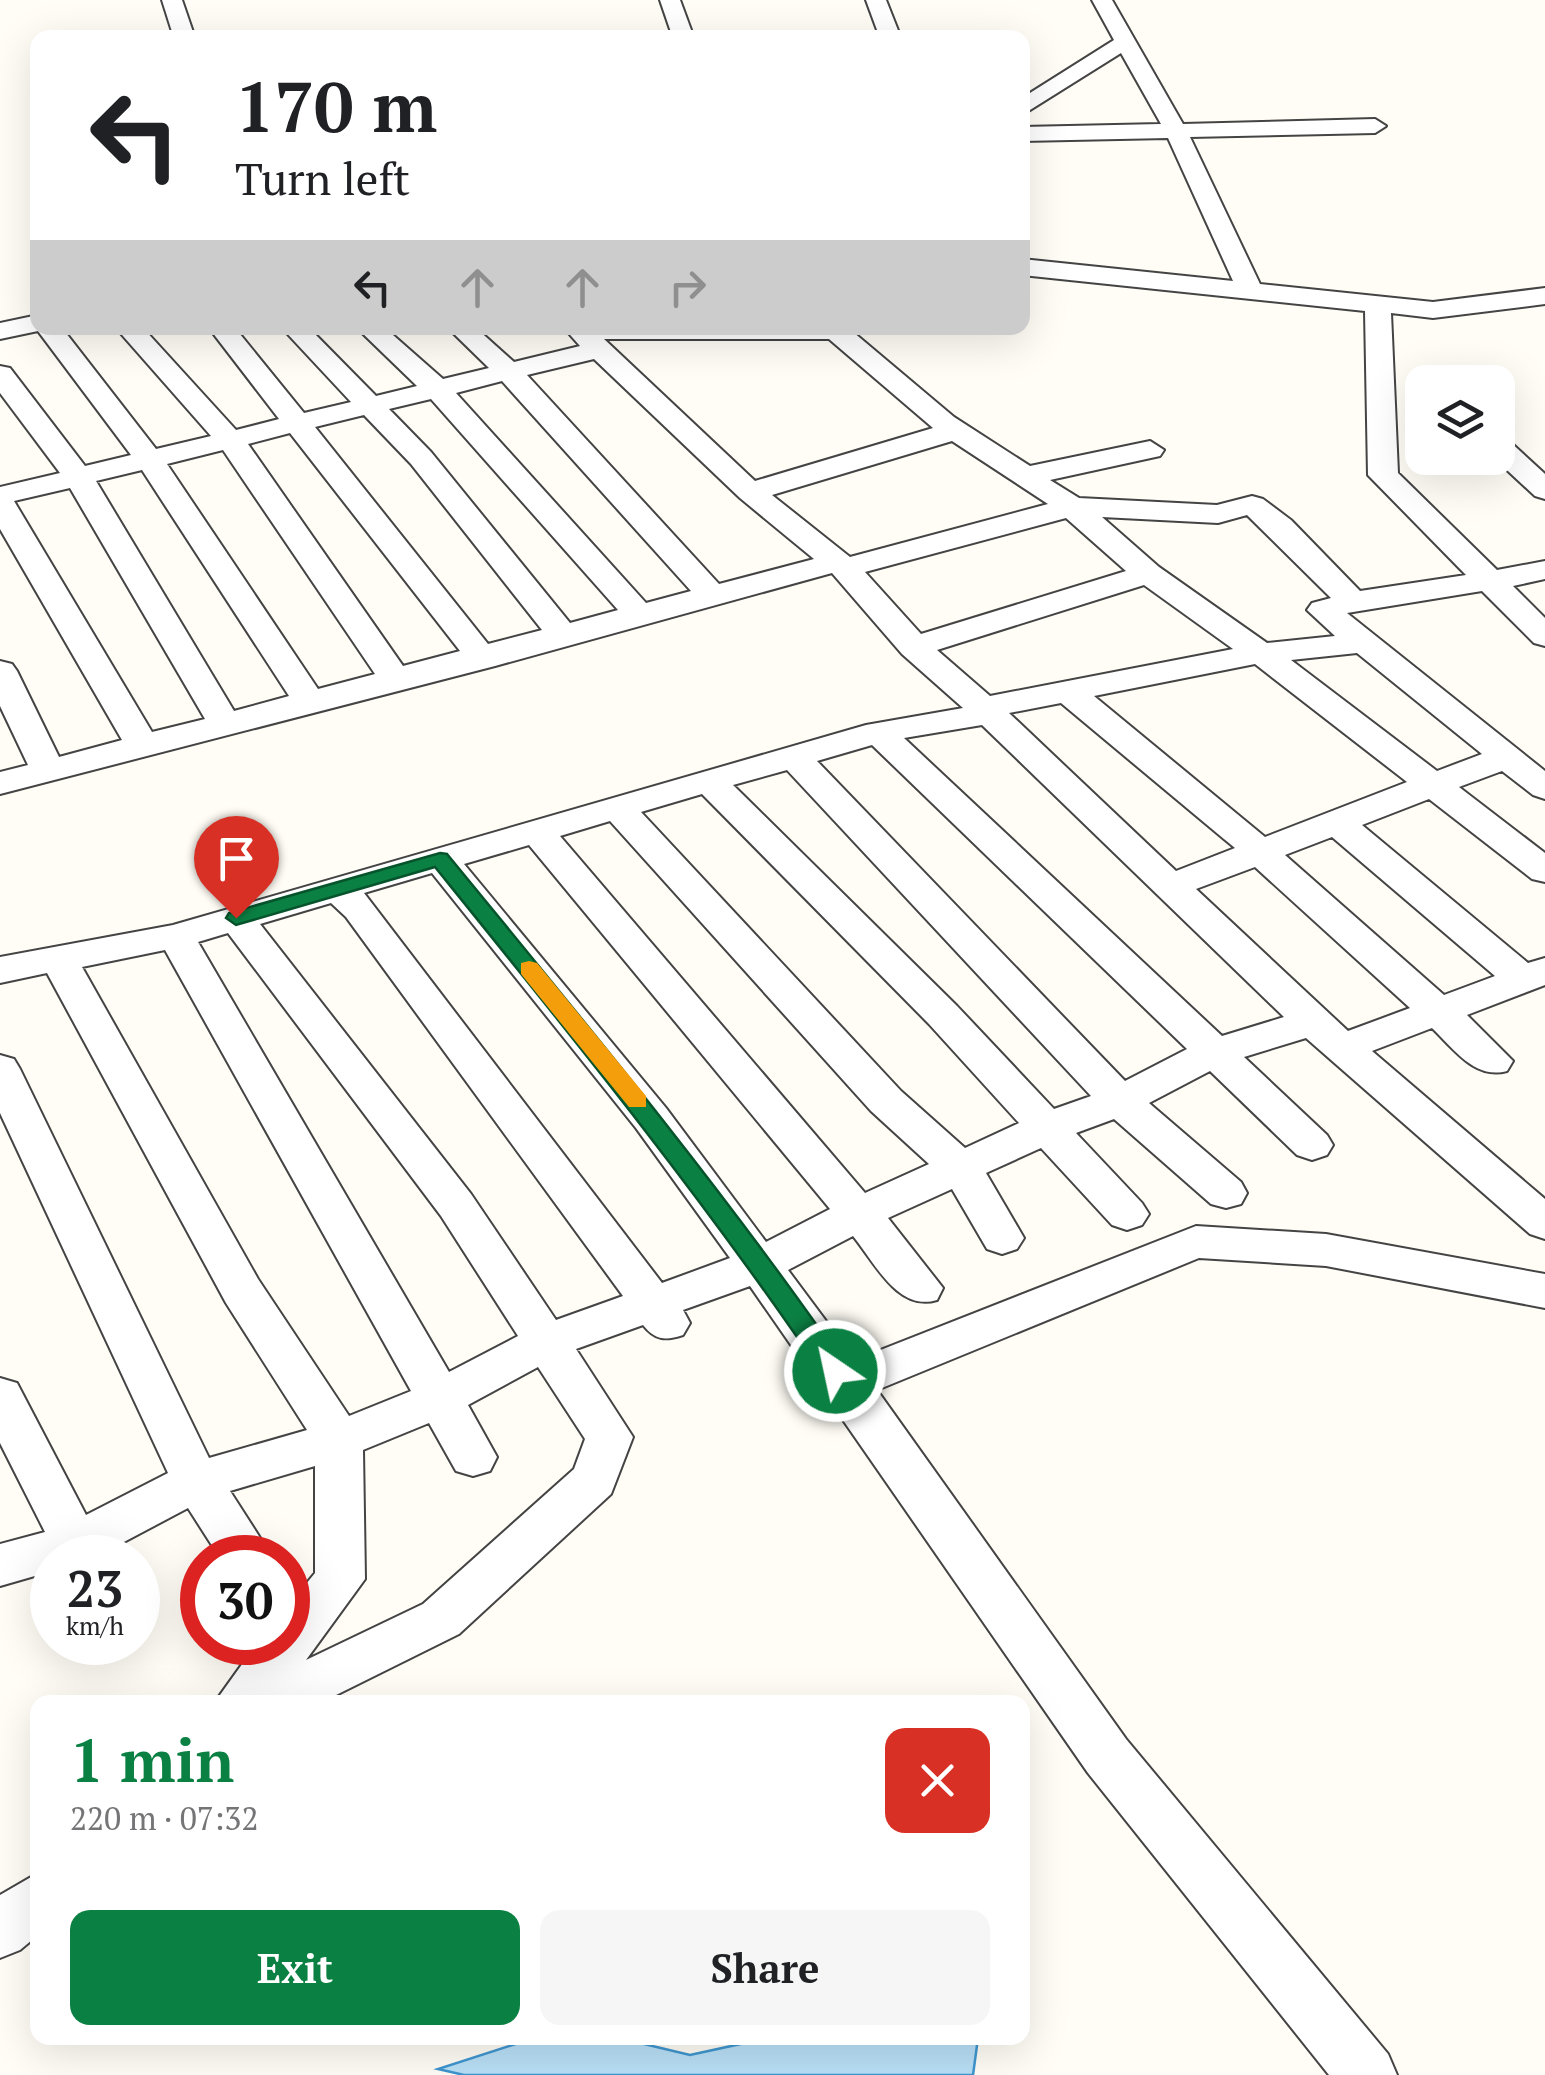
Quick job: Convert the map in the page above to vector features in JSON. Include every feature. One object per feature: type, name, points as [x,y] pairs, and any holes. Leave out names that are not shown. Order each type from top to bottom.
[{"type":"street","points":[[172,0],[181,30]]},
{"type":"street","points":[[670,0],[681,30]]},
{"type":"street","points":[[876,0],[888,30]]},
{"type":"street","points":[[1102,0],[1175,130],[1248,289]]},
{"type":"street","points":[[1030,103],[1126,41]]},
{"type":"street","points":[[1030,134],[1376,126]]},
{"type":"street","points":[[1030,268],[1458,309],[1545,296]]},
{"type":"street","points":[[1378,303],[1383,475],[1545,636]]},
{"type":"street","points":[[0,332],[30,325]]},
{"type":"street","points":[[54,335],[151,462],[310,704]]},
{"type":"street","points":[[135,335],[231,441],[397,681]]},
{"type":"street","points":[[228,335],[483,659]]},
{"type":"street","points":[[302,335],[421,458],[564,637]]},
{"type":"street","points":[[378,335],[438,389],[641,616]]},
{"type":"street","points":[[468,335],[508,372],[713,596]]},
{"type":"street","points":[[143,746],[0,499],[508,372],[586,336],[622,335]]},
{"type":"street","points":[[847,335],[954,430],[1072,507],[1148,574],[1261,653],[1545,872]]},
{"type":"street","points":[[586,336],[750,492],[841,565],[914,647],[1329,1034],[1545,1224]]},
{"type":"street","points":[[0,374],[79,478],[225,724]]},
{"type":"street","points":[[750,492],[954,430]]},
{"type":"street","points":[[1025,476],[1150,450]]},
{"type":"street","points":[[1515,462],[1545,490]]},
{"type":"street","points":[[0,783],[713,596],[1072,507],[1218,514],[1252,506],[1280,526],[1352,600]]},
{"type":"street","points":[[1545,570],[1492,583],[1388,592],[1323,610],[1545,788]]},
{"type":"street","points":[[914,647],[1148,574]]},
{"type":"street","points":[[0,970],[176,936],[878,732],[987,711],[1066,690],[1261,653],[1360,643]]},
{"type":"street","points":[[0,671],[48,771]]},
{"type":"street","points":[[1066,690],[1260,852],[1493,1061]]},
{"type":"street","points":[[878,732],[1212,1054],[1312,1145]]},
{"type":"street","points":[[793,756],[1120,1101],[1226,1193]]},
{"type":"street","points":[[1171,886],[1503,758]]},
{"type":"street","points":[[708,781],[1050,1128],[1127,1214]]},
{"type":"street","points":[[617,808],[886,1101],[962,1169],[1002,1238]]},
{"type":"street","points":[[1338,822],[1534,975]]},
{"type":"street","points":[[537,831],[921,1288]]},
{"type":"street","points":[[440,859],[652,1118],[762,1264],[1107,1756],[1367,2075]]},
{"type":"street","points":[[338,889],[359,909],[662,1316]]},
{"type":"street","points":[[236,918],[456,1205],[609,1437],[594,1480],[440,1619],[285,1695]]},
{"type":"street","points":[[176,936],[473,1457]]},
{"type":"street","points":[[58,959],[242,1291],[339,1440],[340,1579],[310,1607]]},
{"type":"street","points":[[107,1535],[196,1481],[339,1440],[438,1398],[546,1342],[662,1316],[860,1212],[1120,1101],[1212,1054],[1439,1012],[1534,975]]},
{"type":"street","points":[[0,1068],[196,1481],[232,1535]]},
{"type":"street","points":[[846,1383],[1196,1242],[1326,1250],[1545,1291]]},
{"type":"street","points":[[0,1396],[72,1535]]},
{"type":"street","points":[[0,1564],[30,1559]]},
{"type":"street","points":[[246,1695],[265,1665]]},
{"type":"street","points":[[0,1931],[30,1906]]},
{"type":"water","points":[[512,2045],[648,2045],[690,2055],[736,2045],[977,2045],[973,2075],[464,2075],[438,2069]]},
{"type":"slow traffic","points":[[529,968],[638,1101]]},
{"type":"route","points":[[236,918],[440,859],[652,1118],[762,1264],[835,1371]]}]
